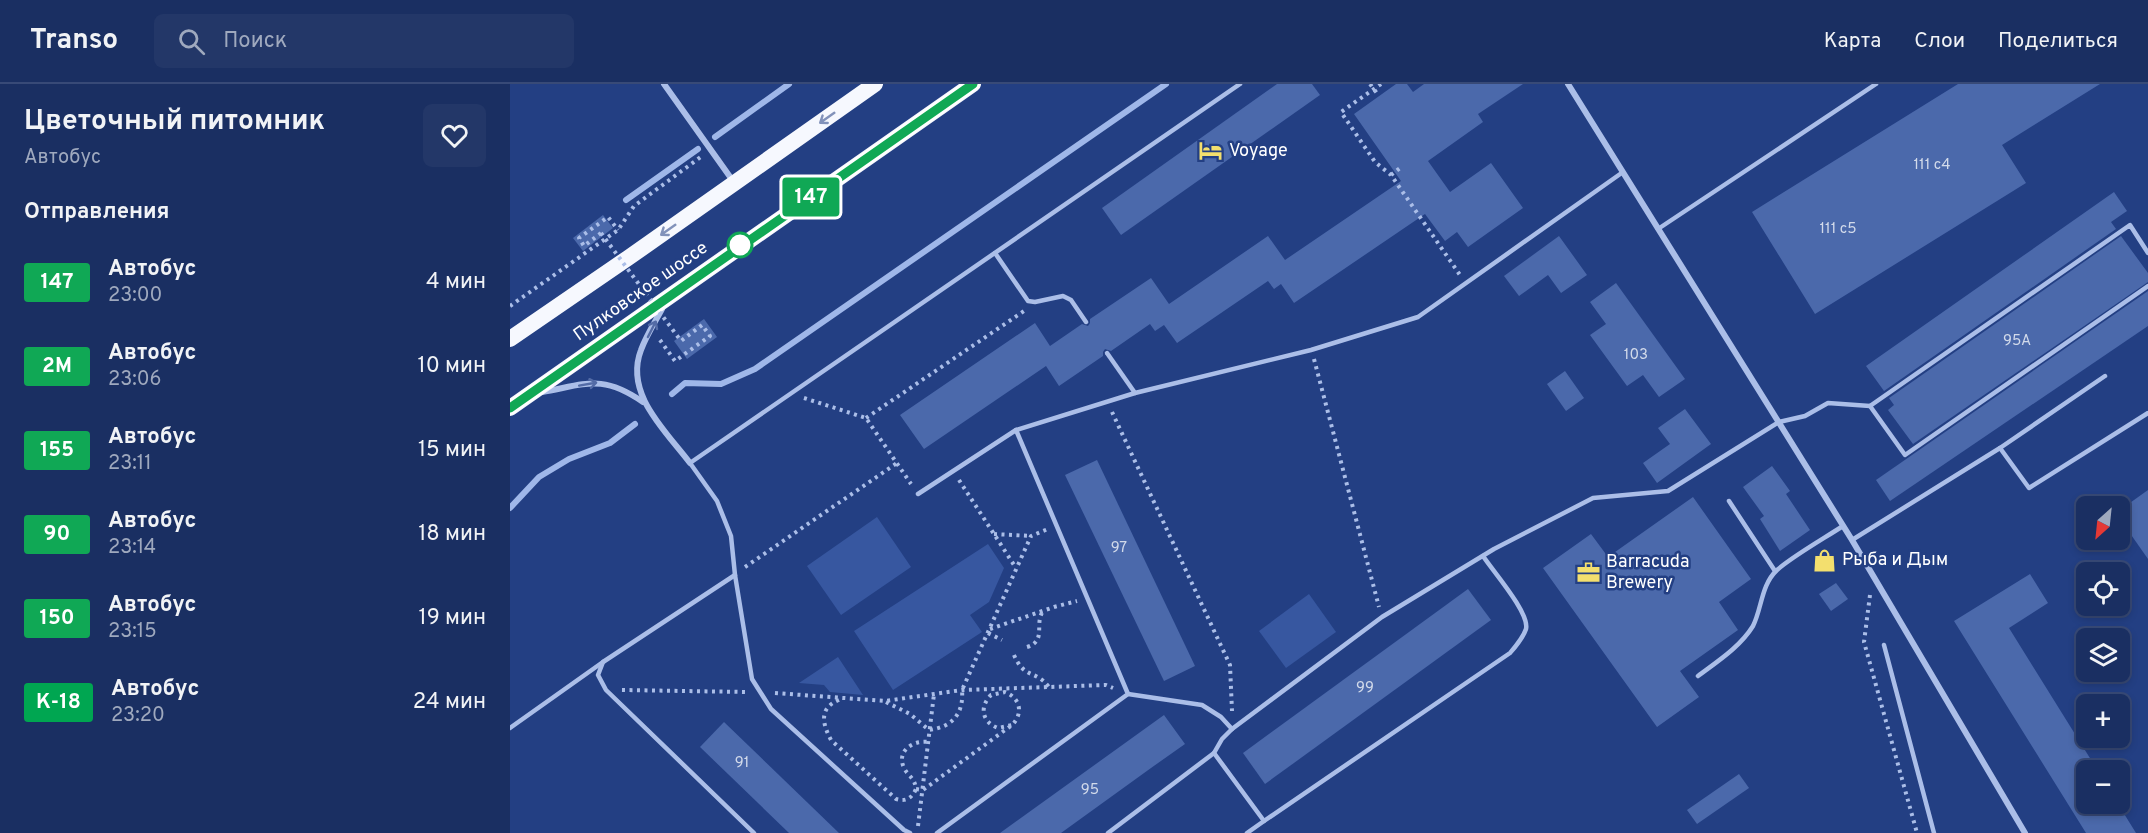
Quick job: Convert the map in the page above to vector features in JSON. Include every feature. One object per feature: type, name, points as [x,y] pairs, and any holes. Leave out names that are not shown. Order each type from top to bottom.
[{"type":"highway","name":"Пулковское шоссе","points":[[510,339],[875,84]]},
{"type":"highway","name":"Пулковское шоссе","points":[[510,408],[973,84]]},
{"type":"street","points":[[663,84],[735,183]]},
{"type":"street","points":[[1568,84],[1852,540],[2025,833]]},
{"type":"street","points":[[668,297],[640,351],[636,370],[638,386],[644,402],[690,463]]},
{"type":"street","points":[[530,394],[598,382],[615,386],[644,402]]},
{"type":"lane","points":[[910,833],[896,823],[771,709],[759,692],[752,679],[731,536],[717,501],[690,463],[1240,84]]},
{"type":"lane","points":[[1658,228],[1876,84]]},
{"type":"lane","points":[[918,494],[1016,430],[1135,393],[1311,350],[1418,317],[1623,172]]},
{"type":"lane","points":[[1108,833],[1214,753],[1222,739],[1232,729],[1382,617],[1483,555],[1593,498],[1668,491],[1779,422],[1805,416],[1828,403],[1870,406],[2130,225],[2148,252]]},
{"type":"lane","points":[[995,253],[1028,301],[1035,302],[1063,296],[1071,300],[1086,322]]},
{"type":"lane","points":[[1870,406],[1905,455],[2148,286]]},
{"type":"lane","points":[[1107,353],[1135,393]]},
{"type":"lane","points":[[1852,540],[2000,448],[2105,376]]},
{"type":"lane","points":[[2000,448],[2029,488],[2148,413]]},
{"type":"lane","points":[[1016,430],[1128,693]]},
{"type":"lane","points":[[1729,501],[1775,571]]},
{"type":"lane","points":[[1698,676],[1746,636],[1754,623],[1764,590],[1775,571],[1843,526]]},
{"type":"lane","points":[[1246,833],[1510,653],[1520,642],[1527,627],[1523,613],[1483,555]]},
{"type":"lane","points":[[510,728],[603,662],[735,575]]},
{"type":"lane","points":[[1884,645],[1934,833]]},
{"type":"lane","points":[[603,662],[598,675],[606,690],[754,833]]},
{"type":"lane","points":[[937,833],[1128,693],[1202,705],[1221,717],[1232,729]]},
{"type":"lane","points":[[1214,753],[1264,821]]},
{"type":"path","points":[[1370,84],[1379,96]]},
{"type":"path","points":[[1381,84],[1341,112],[1375,162],[1391,175],[1466,284]]},
{"type":"path","points":[[510,306],[618,230],[634,206],[710,150]]},
{"type":"path","points":[[1391,175],[1400,168]]},
{"type":"path","points":[[618,230],[608,217],[579,238],[584,246],[601,233],[681,341],[702,325],[710,336],[675,361],[660,340]]},
{"type":"path","points":[[866,418],[1035,302]]},
{"type":"path","points":[[1311,350],[1382,617]]},
{"type":"path","points":[[790,393],[866,418],[918,494]]},
{"type":"path","points":[[1107,402],[1230,665],[1232,729]]},
{"type":"path","points":[[735,575],[753,560],[897,463]]},
{"type":"path","points":[[953,472],[1016,568]]},
{"type":"path","points":[[994,534],[1031,536],[1057,525]]},
{"type":"path","points":[[885,701],[904,710],[929,730],[951,723],[959,714],[963,702],[962,690],[1031,536]]},
{"type":"path","points":[[1873,578],[1864,642],[1917,833]]},
{"type":"path","points":[[988,631],[1043,610],[1088,599]]},
{"type":"path","points":[[1027,647],[1034,645],[1038,640],[1040,635],[1038,618],[1043,610]]},
{"type":"path","points":[[988,631],[1002,640]]},
{"type":"path","points":[[1014,655],[1022,670],[1039,677],[1049,687]]},
{"type":"path","points":[[606,690],[759,692],[885,701],[962,690],[998,691],[1106,685],[1128,693]]},
{"type":"path","points":[[916,789],[922,789],[1012,725],[1019,713],[1019,706],[1011,694],[998,691],[986,700],[984,714],[986,720],[998,728],[1012,725]]},
{"type":"path","points":[[918,833],[934,694]]},
{"type":"path","points":[[843,698],[832,702],[826,708],[823,717],[825,729],[831,740],[896,799],[903,801],[909,799],[914,795],[916,789],[916,782],[903,766],[902,757],[905,749],[920,741],[928,742]]},
{"type":"shaded area","points":[[877,517],[911,567],[841,615],[807,566]]},
{"type":"shaded area","points":[[988,544],[1004,568],[989,602],[970,615],[982,632],[893,690],[854,631]]},
{"type":"shaded area","points":[[1309,594],[1336,632],[1286,668],[1259,631]]},
{"type":"shaded area","points":[[838,657],[863,695],[830,692],[824,685],[799,683]]},
{"type":"building","name":"Voyage","points":[[1277,84],[1312,84],[1320,95],[1121,235],[1102,208]]},
{"type":"building","points":[[1396,84],[1407,84],[1413,92],[1424,84],[1523,84],[1478,114],[1483,122],[1428,161],[1450,192],[1491,163],[1523,208],[1468,247],[1457,232],[1445,241],[1425,214],[1294,303],[1281,284],[1274,289],[1268,281],[1177,343],[1164,325],[1155,331],[1150,324],[1111,351],[1105,349],[1103,356],[1059,386],[1046,366],[924,449],[900,415],[1035,323],[1050,346],[1082,324],[1088,326],[1090,319],[1151,278],[1169,304],[1268,236],[1285,260],[1401,181],[1354,114]]},
{"type":"building","points":[[1958,84],[2100,84],[2002,145],[2026,183],[1815,314],[1752,212]]},
{"type":"building","points":[[2114,192],[2127,211],[2111,222],[2116,229],[1884,391],[1866,366]]},
{"type":"building","points":[[603,215],[613,228],[583,251],[573,238]]},
{"type":"building","points":[[1559,236],[1587,275],[1561,293],[1548,275],[1519,296],[1504,276]]},
{"type":"building","points":[[2121,236],[2148,273],[2148,282],[1913,444],[1888,410],[1894,405],[1889,398]]},
{"type":"building","points":[[1616,283],[1685,379],[1659,397],[1643,375],[1627,386],[1590,335],[1606,324],[1590,302]]},
{"type":"building","points":[[2148,291],[2148,326],[1890,501],[1876,480]]},
{"type":"building","points":[[704,319],[717,337],[687,359],[674,341]]},
{"type":"building","points":[[1565,371],[1584,398],[1566,411],[1547,384]]},
{"type":"building","points":[[1685,409],[1711,444],[1657,483],[1643,463],[1670,444],[1658,428]]},
{"type":"building","points":[[1097,460],[1195,666],[1164,681],[1065,475]]},
{"type":"building","points":[[1772,466],[1790,491],[1786,494],[1810,530],[1780,551],[1760,519],[1764,516],[1743,487]]},
{"type":"building","points":[[2148,490],[2148,559],[2130,533],[2130,503]]},
{"type":"building","points":[[1693,497],[1751,579],[1719,602],[1738,630],[1680,671],[1699,697],[1657,727],[1543,568],[1591,534],[1608,557]]},
{"type":"building","points":[[2030,574],[2048,603],[2009,628],[2076,736],[2076,748],[2084,748],[2091,760],[2076,760],[2076,814],[2124,814],[2136,833],[2086,833],[1954,621]]},
{"type":"building","points":[[1836,583],[1848,599],[1831,611],[1819,594]]},
{"type":"building","points":[[1468,589],[1491,620],[1265,784],[1243,753]]},
{"type":"building","points":[[1164,715],[1185,744],[1061,833],[1000,833]]},
{"type":"building","points":[[724,722],[839,833],[789,833],[700,747]]},
{"type":"building","points":[[1739,774],[1749,788],[1697,824],[1687,810]]},
{"type":"waterway","points":[[715,137],[789,84]]},
{"type":"waterway","points":[[672,394],[685,383],[721,384],[755,369],[1166,84]]},
{"type":"waterway","points":[[626,200],[698,149]]},
{"type":"waterway","points":[[510,508],[539,477],[569,459],[610,443],[635,424]]},
{"type":"bus line","name":"147","points":[[510,408],[973,84]]},
{"type":"place","name":"Voyage","points":[[1211,151]]},
{"type":"place","name":"Рыба и Дым","points":[[1824,560]]},
{"type":"place","name":"Barracuda Brewery","points":[[1588,572]]}]
